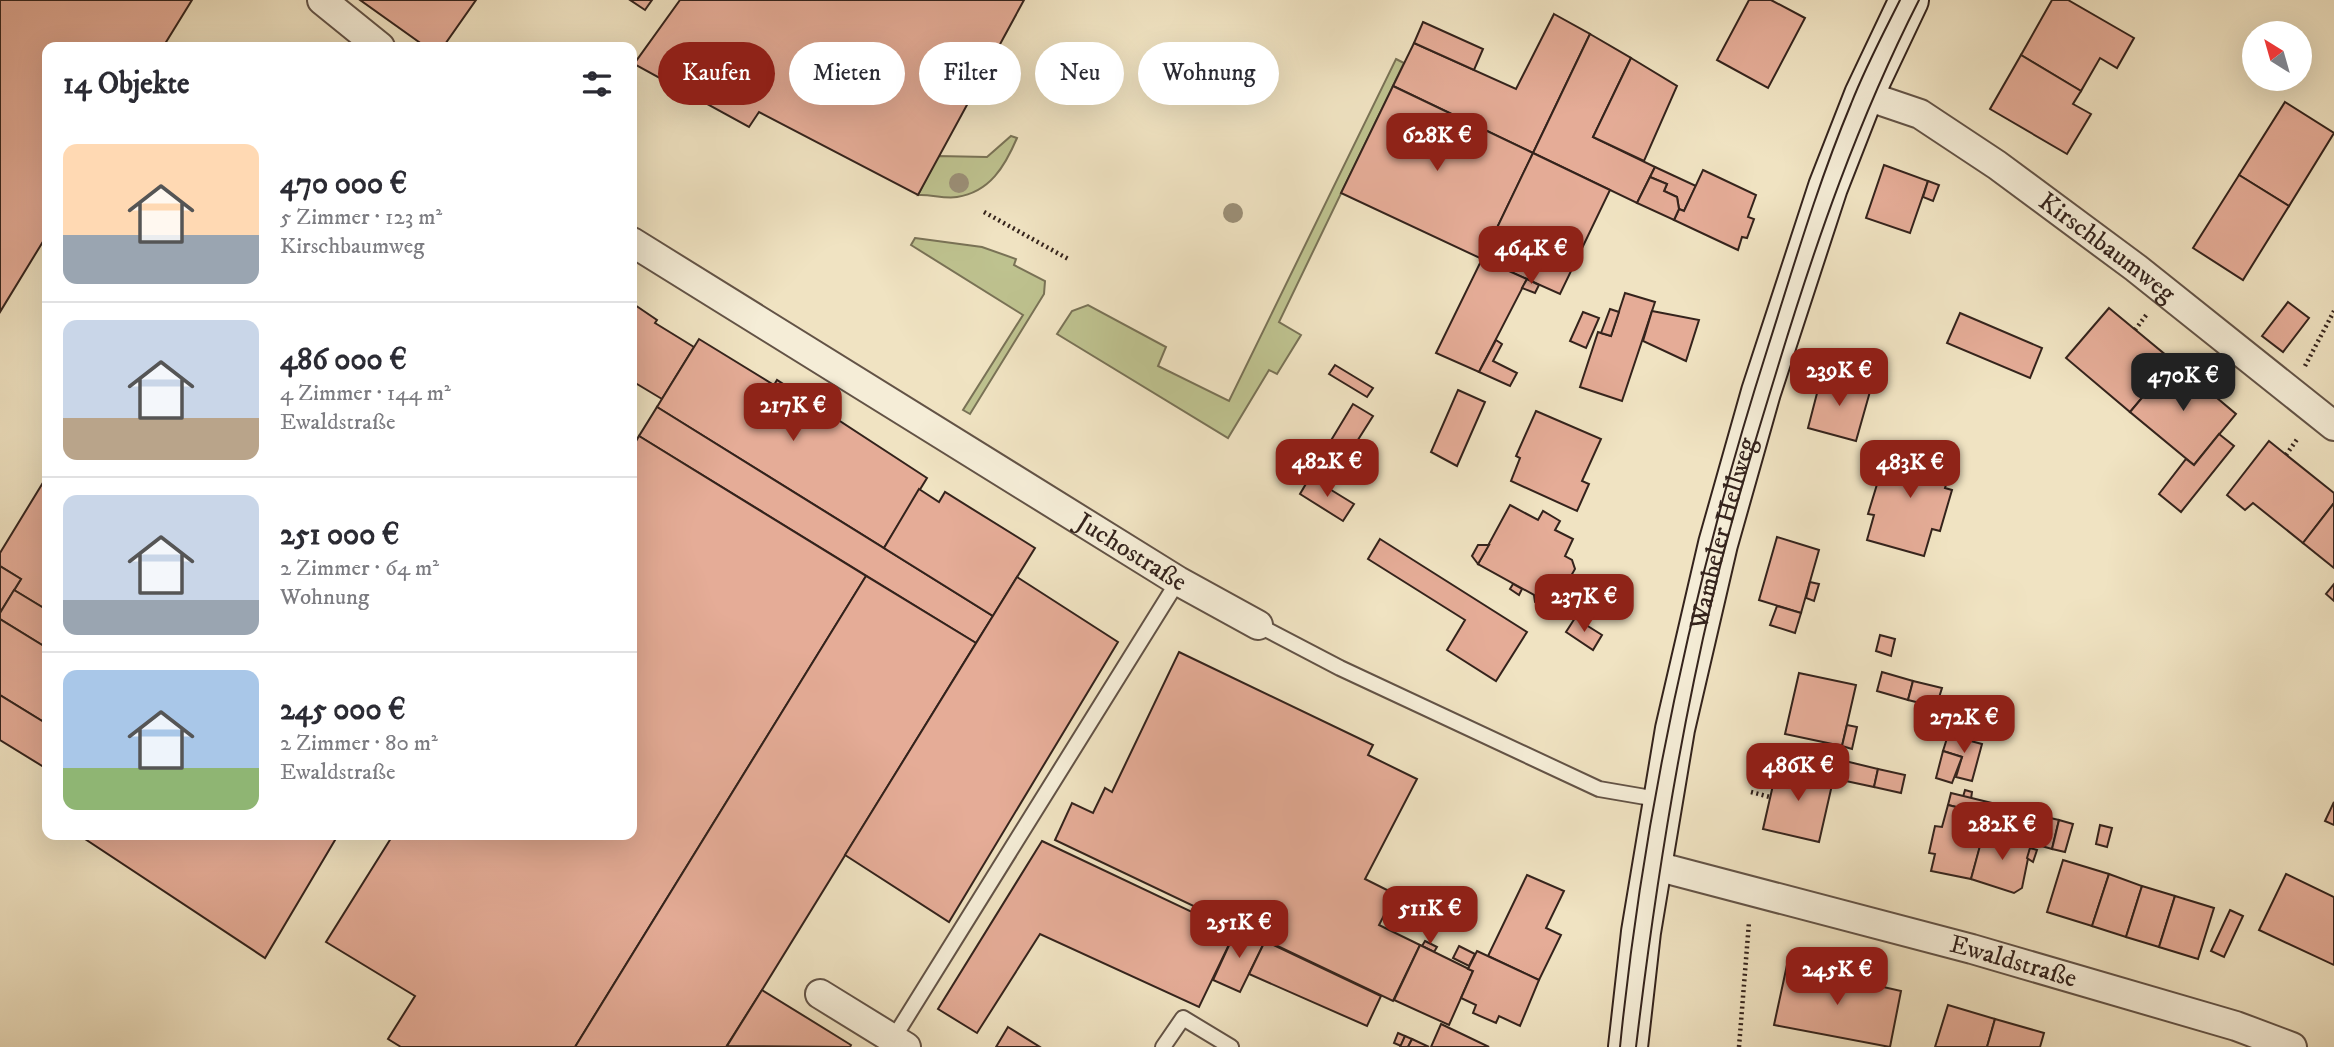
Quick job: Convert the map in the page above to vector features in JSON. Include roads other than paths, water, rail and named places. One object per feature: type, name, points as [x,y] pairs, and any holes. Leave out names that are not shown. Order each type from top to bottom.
[{"type":"main road","name":"Wambeler Hellweg","points":[[1628,1047],[1652,865],[1675,729],[1739,472],[1804,257],[1864,95],[1909,0]]},
{"type":"street","points":[[322,0],[374,42]]},
{"type":"street","name":"Kirschbaumweg","points":[[1864,95],[1920,114],[1997,164],[2136,268],[2334,426]]},
{"type":"street","name":"Juchostraße","points":[[637,245],[1178,581],[1258,625]]},
{"type":"street","name":"Ewaldstraße","points":[[1652,865],[1972,949],[2236,1026],[2292,1047]]},
{"type":"street","points":[[820,994],[899,1043]]},
{"type":"lane","points":[[899,1043],[1178,581]]},
{"type":"lane","name":"Juchostraße","points":[[1258,625],[1340,668],[1599,789],[1663,800]]},
{"type":"lane","points":[[1163,1047],[1183,1018],[1231,1047]]},
{"type":"tram line","points":[[1620,1047],[1630,958],[1658,781],[1695,606],[1717,519],[1817,194],[1856,91],[1900,0]]},
{"type":"tram line","points":[[1636,1047],[1677,766],[1699,655],[1726,542],[1822,230],[1876,91],[1919,0]]}]
